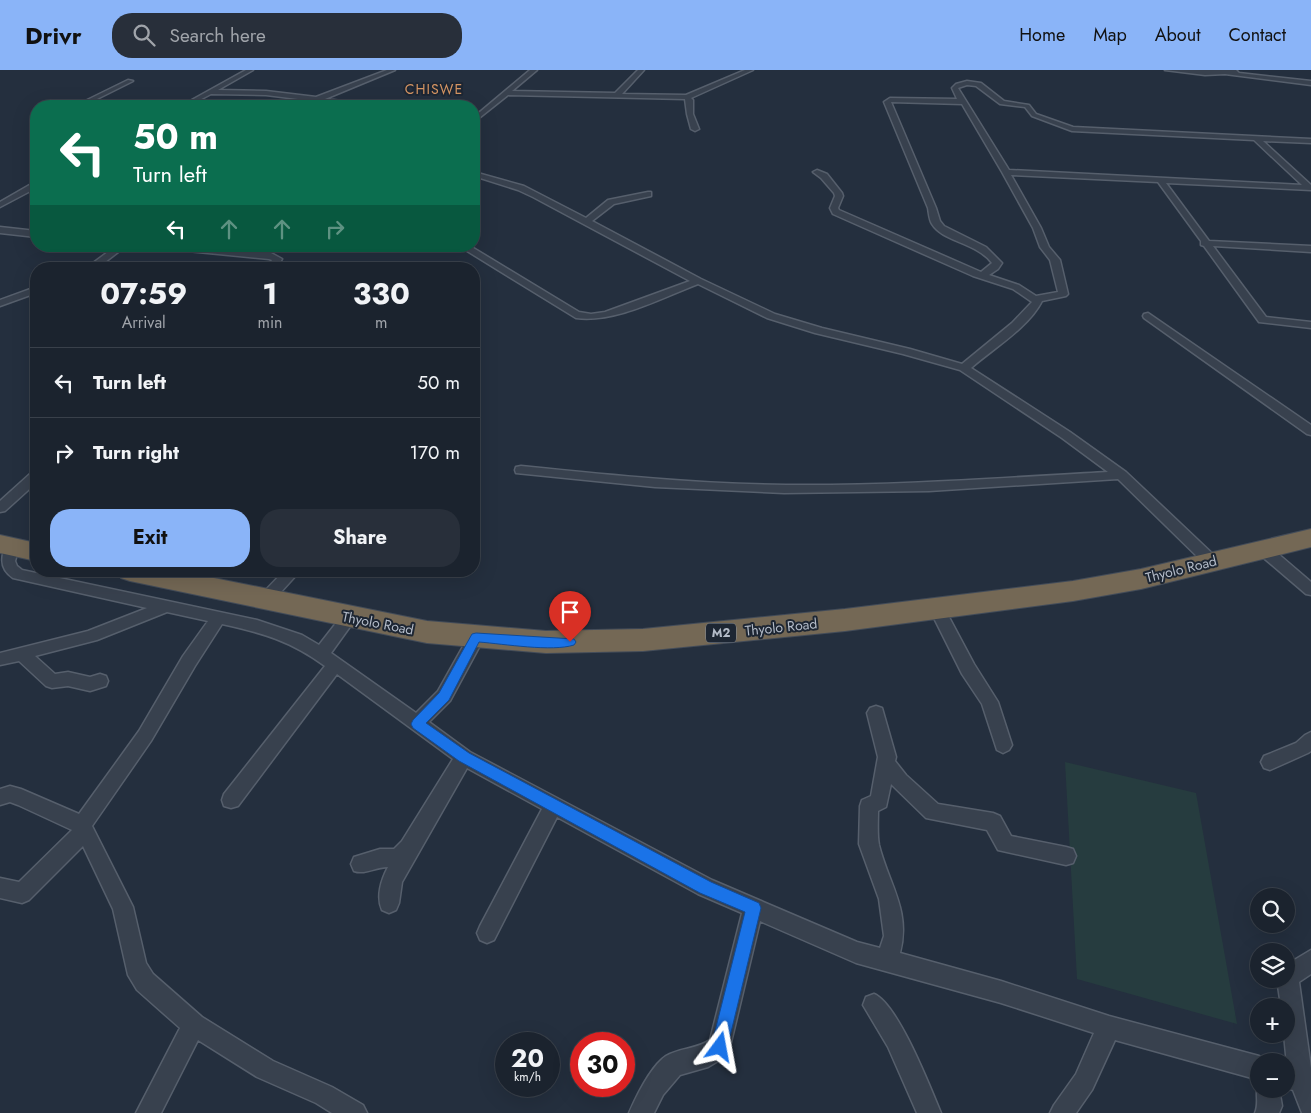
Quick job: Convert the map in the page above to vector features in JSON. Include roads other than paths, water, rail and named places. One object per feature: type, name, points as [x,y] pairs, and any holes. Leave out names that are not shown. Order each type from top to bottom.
[{"type":"highway","name":"Thyolo Road","points":[[161,577],[427,632],[476,638],[546,642],[643,640],[845,620],[1073,592],[1141,579],[1311,538]]},
{"type":"street","points":[[196,100],[250,70]]},
{"type":"street","points":[[318,99],[392,70]]},
{"type":"street","points":[[480,115],[534,70]]},
{"type":"street","points":[[616,96],[641,70]]},
{"type":"street","points":[[507,93],[687,97],[750,70]]},
{"type":"street","points":[[1168,70],[1227,73],[1311,83]]},
{"type":"street","points":[[1227,73],[1245,70]]},
{"type":"street","points":[[817,172],[824,176],[838,193],[834,208],[836,212],[982,276],[1016,287],[1035,298],[1054,297],[1063,294],[1064,291],[1055,260],[1045,247],[1038,228],[1006,172],[962,102],[955,88],[958,85],[971,79],[983,86],[1002,102],[1027,106],[1034,115],[1072,129],[1311,141]]},
{"type":"street","points":[[90,100],[130,81]]},
{"type":"street","points":[[211,92],[266,93],[325,100]]},
{"type":"street","points":[[687,97],[690,100],[690,114],[695,129]]},
{"type":"street","points":[[962,102],[896,100],[887,102],[932,208],[935,222],[941,228],[975,243],[994,258],[997,265],[982,276]]},
{"type":"street","points":[[1256,138],[1311,188]]},
{"type":"street","points":[[1006,172],[1311,188]]},
{"type":"street","points":[[480,176],[521,188],[698,281],[760,311],[819,331],[906,351],[964,368],[1066,435],[1122,475],[1212,562]]},
{"type":"street","points":[[1160,180],[1263,320],[1311,325]]},
{"type":"street","points":[[0,205],[30,188]]},
{"type":"street","points":[[586,221],[611,202],[648,194]]},
{"type":"street","points":[[0,195],[15,196]]},
{"type":"street","points":[[0,230],[30,233]]},
{"type":"street","points":[[1204,242],[1311,249]]},
{"type":"street","points":[[100,262],[114,252]]},
{"type":"street","points":[[229,252],[271,256],[277,259],[276,262]]},
{"type":"street","points":[[473,252],[576,315],[591,317],[607,315],[698,281]]},
{"type":"street","points":[[0,303],[30,292]]},
{"type":"street","points":[[964,368],[1035,305],[1037,300],[1035,298]]},
{"type":"street","points":[[1148,316],[1311,431]]},
{"type":"street","points":[[521,470],[634,482],[728,488],[840,489],[944,486],[1122,475]]},
{"type":"street","points":[[0,508],[30,481]]},
{"type":"street","points":[[16,547],[8,561],[10,569],[18,574],[30,577]]},
{"type":"street","points":[[1264,550],[1311,590]]},
{"type":"street","points":[[32,577],[219,617],[282,633],[296,639],[328,659],[464,757],[705,887],[856,952],[1001,992],[1109,1027],[1250,1066]]},
{"type":"street","points":[[265,600],[288,577]]},
{"type":"street","points":[[0,659],[91,636],[167,606]]},
{"type":"street","points":[[937,608],[968,669],[990,702],[1003,745]]},
{"type":"street","points":[[0,888],[22,893],[80,836],[82,825],[145,736],[189,662],[219,617]]},
{"type":"street","points":[[231,800],[328,659],[349,617]]},
{"type":"street","points":[[417,724],[444,696],[476,638]]},
{"type":"street","points":[[21,654],[52,681],[68,679],[90,684],[100,681]]},
{"type":"street","points":[[876,713],[887,757],[879,801],[869,806],[869,844],[888,899],[894,936],[888,960]]},
{"type":"street","points":[[1270,762],[1302,748],[1311,740]]},
{"type":"street","points":[[389,902],[392,880],[464,757]]},
{"type":"street","points":[[886,763],[900,781],[933,812],[994,822],[1005,844],[1066,856]]},
{"type":"street","points":[[0,797],[10,794],[22,797],[82,825],[123,907],[136,967],[145,982],[194,1025],[265,1069],[324,1095],[355,1113]]},
{"type":"street","points":[[487,933],[554,806]]},
{"type":"street","points":[[361,864],[380,858],[398,858],[409,848]]},
{"type":"street","points":[[641,1113],[655,1087],[673,1065],[708,1054],[720,1047],[753,908]]},
{"type":"street","points":[[1311,961],[1288,977],[1299,1081],[1311,1105]]},
{"type":"street","points":[[874,1005],[896,1039],[929,1113]]},
{"type":"street","points":[[148,1113],[194,1025]]},
{"type":"street","points":[[1062,1113],[1084,1082],[1109,1027]]},
{"type":"district","name":"CHISWE","points":[[434,89]]}]
